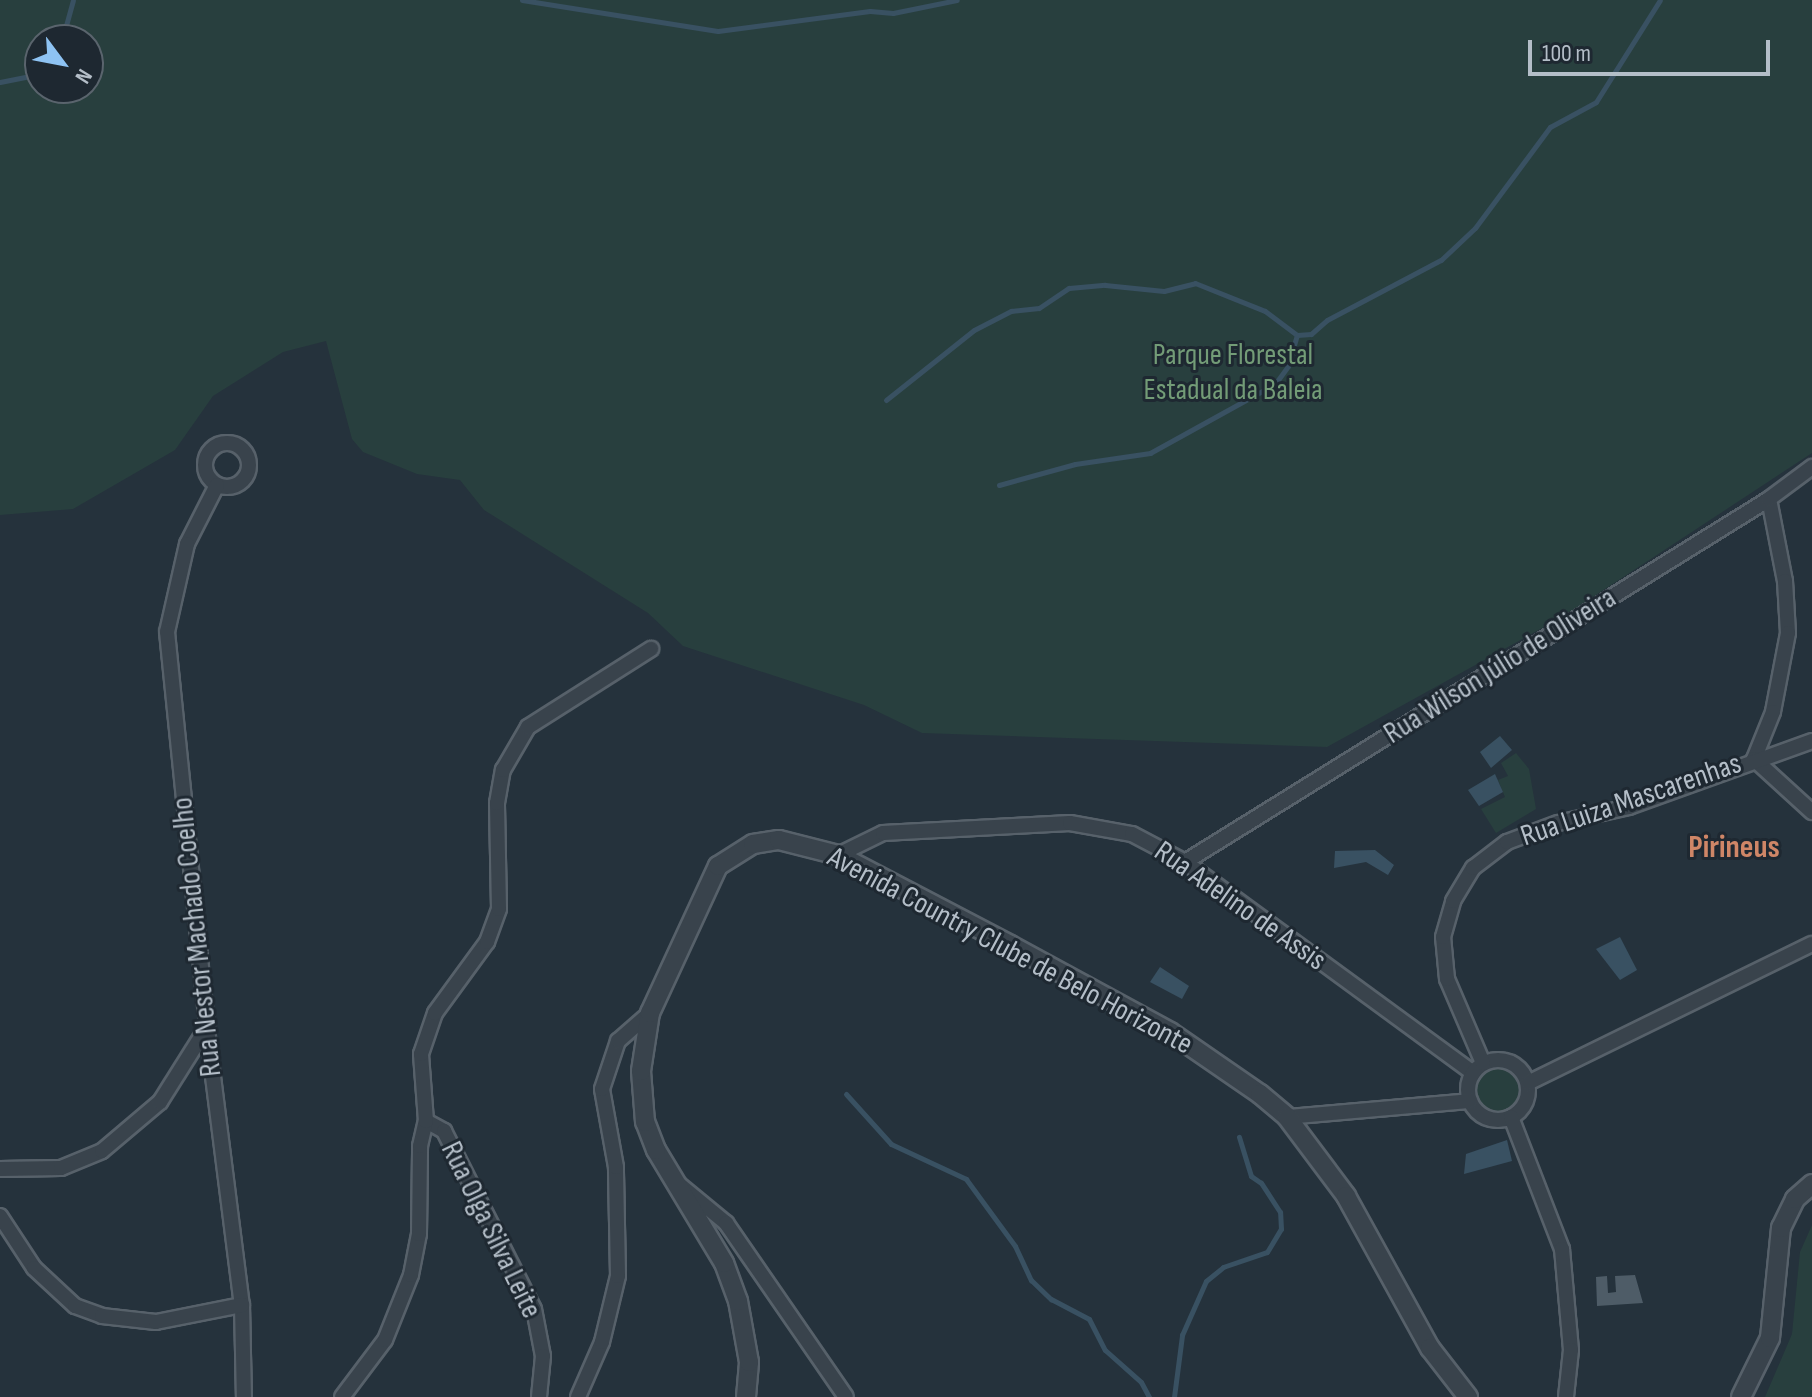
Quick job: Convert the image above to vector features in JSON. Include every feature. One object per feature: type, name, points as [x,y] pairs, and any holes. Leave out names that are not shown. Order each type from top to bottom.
[{"type":"street","name":"Rua Wilson Júlio de Oliveira","points":[[1185,862],[1769,499],[1812,467]]},
{"type":"street","name":"Rua Nestor Machado Coelho","points":[[217,485],[187,544],[167,632],[207,1029],[242,1305],[244,1397]]},
{"type":"street","points":[[1769,499],[1785,581],[1788,633],[1773,712],[1754,759],[1812,812]]},
{"type":"street","points":[[342,1397],[385,1340],[411,1275],[419,1234],[420,1146],[426,1121],[421,1067],[426,1034],[487,942],[499,909],[497,803],[503,770],[528,727],[651,649]]},
{"type":"street","name":"Rua Luiza Mascarenhas","points":[[1478,1068],[1447,979],[1443,937],[1453,901],[1473,868],[1507,842],[1558,823],[1643,802],[1754,759],[1812,741]]},
{"type":"street","name":"Rua Adelino de Assis","points":[[838,855],[883,833],[1070,823],[1132,834],[1185,862],[1478,1068]]},
{"type":"street","name":"Avenida Country Clube de Belo Horizonte","points":[[746,1397],[748,1348],[738,1301],[724,1263],[671,1177],[645,1122],[641,1071],[650,1013],[718,866],[753,844],[779,840],[838,855],[1170,1032],[1287,1117],[1346,1196],[1430,1348],[1468,1397]]},
{"type":"street","points":[[1528,1083],[1812,944]]},
{"type":"street","points":[[578,1397],[602,1342],[618,1276],[618,1193],[602,1089],[618,1041],[650,1013]]},
{"type":"street","points":[[0,1169],[61,1168],[102,1151],[160,1102],[207,1029]]},
{"type":"street","points":[[1287,1117],[1470,1101],[1487,1118],[1511,1117],[1525,1103],[1528,1083],[1516,1064],[1505,1060],[1478,1068],[1470,1101]]},
{"type":"street","points":[[1511,1117],[1562,1249],[1571,1350],[1566,1397]]},
{"type":"street","name":"Rua Olga Silva Leite","points":[[426,1121],[444,1131],[534,1309],[543,1356],[539,1397]]},
{"type":"street","points":[[671,1177],[726,1223],[846,1397]]},
{"type":"street","points":[[1741,1397],[1770,1338],[1781,1228],[1795,1199],[1812,1184]]},
{"type":"street","points":[[0,1216],[34,1268],[75,1306],[102,1316],[156,1322],[242,1305]]},
{"type":"green space","name":"Parque Florestal Estadual da Baleia","points":[[0,0],[1812,0],[1812,453],[1564,616],[1327,747],[922,733],[864,705],[683,646],[648,613],[484,510],[460,480],[417,474],[363,452],[352,439],[326,341],[283,352],[213,396],[175,450],[73,509],[0,515]]},
{"type":"green space","points":[[1516,753],[1529,769],[1536,809],[1496,833],[1481,809],[1505,797],[1498,780],[1508,776],[1501,763]]},
{"type":"green space","points":[[1499,1061],[1519,1069],[1527,1089],[1519,1109],[1499,1117],[1479,1109],[1471,1089],[1479,1069]]},
{"type":"green space","points":[[1812,1225],[1812,1397],[1765,1397],[1792,1334],[1800,1252]]},
{"type":"water","points":[[1500,736],[1512,750],[1491,768],[1480,752]]},
{"type":"water","points":[[1495,774],[1503,792],[1479,806],[1468,790]]},
{"type":"water","points":[[1375,850],[1394,865],[1388,875],[1366,862],[1334,868],[1335,851]]},
{"type":"water","points":[[1620,937],[1637,970],[1620,980],[1596,949]]},
{"type":"water","points":[[1160,967],[1189,986],[1182,999],[1150,982]]},
{"type":"water","points":[[1507,1140],[1512,1161],[1464,1174],[1466,1154]]},
{"type":"building","points":[[1635,1275],[1643,1303],[1597,1306],[1596,1277],[1607,1276],[1608,1293],[1616,1292],[1615,1276]]},
{"type":"waterway","points":[[66,24],[73,0]]},
{"type":"waterway","points":[[522,0],[718,31],[870,11],[893,13],[957,0]]},
{"type":"waterway","points":[[999,485],[1075,464],[1150,453],[1275,384],[1288,366],[1297,335],[1311,334],[1327,320],[1441,260],[1475,228],[1550,127],[1596,102],[1660,0]]},
{"type":"waterway","points":[[0,82],[24,77]]},
{"type":"waterway","points":[[886,400],[974,330],[1011,311],[1039,308],[1069,288],[1105,285],[1164,291],[1195,283],[1265,311],[1297,335]]},
{"type":"waterway","points":[[846,1094],[891,1144],[966,1179],[1015,1246],[1031,1280],[1051,1299],[1089,1319],[1105,1350],[1141,1382],[1149,1397]]},
{"type":"waterway","points":[[1174,1397],[1182,1335],[1206,1281],[1223,1267],[1267,1252],[1281,1229],[1280,1212],[1261,1183],[1251,1176],[1239,1137]]},
{"type":"district","name":"Pirineus","points":[[1734,848]]}]
